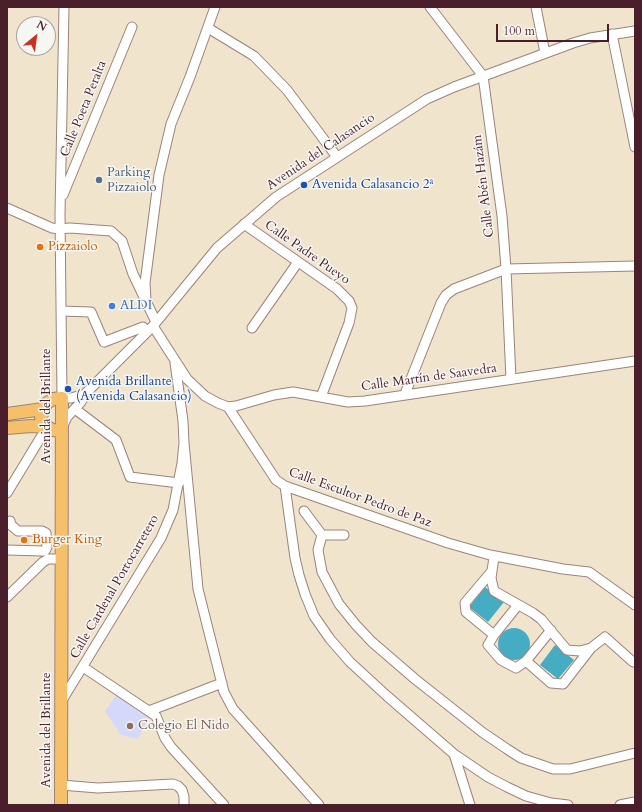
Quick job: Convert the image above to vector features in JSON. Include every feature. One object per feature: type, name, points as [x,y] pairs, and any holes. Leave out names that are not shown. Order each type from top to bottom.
[{"type":"main road","points":[[47,427],[42,418],[43,409],[47,403],[53,399],[62,398]]},
{"type":"main road","name":"Avenida del Brillante","points":[[61,805],[62,398]]},
{"type":"main road","points":[[7,414],[43,409]]},
{"type":"main road","points":[[7,428],[30,426],[47,427],[53,430],[61,431]]},
{"type":"street","name":"Avenida del Brillante","points":[[62,398],[60,229],[64,7]]},
{"type":"street","points":[[215,7],[171,124],[159,175],[145,283],[146,300],[152,326],[174,360],[187,379],[196,388],[212,400],[228,406]]},
{"type":"street","name":"Calle Abén Hazám","points":[[430,7],[483,76],[498,186],[506,270],[511,379]]},
{"type":"street","points":[[536,7],[545,53]]},
{"type":"street","name":"Calle Poeta Peralta","points":[[61,200],[132,27]]},
{"type":"street","points":[[208,28],[254,56],[287,90],[337,157]]},
{"type":"street","name":"Avenida del Calasancio","points":[[61,431],[67,417],[75,409],[85,394],[152,326],[217,248],[276,197],[427,99],[483,76],[579,41],[635,31]]},
{"type":"street","points":[[612,34],[635,146]]},
{"type":"street","points":[[7,208],[52,228],[111,231],[122,241],[133,274],[146,300]]},
{"type":"street","name":"Calle Padre Pueyo","points":[[244,224],[346,296],[350,301],[352,308],[349,323],[321,397]]},
{"type":"street","points":[[252,328],[298,262]]},
{"type":"street","points":[[405,394],[441,303],[446,295],[454,289],[506,270],[635,266]]},
{"type":"street","points":[[61,311],[91,312],[104,342],[143,327],[152,326]]},
{"type":"street","name":"Calle Cardenal Portocarretero","points":[[61,703],[168,524],[176,499],[184,443],[183,421],[174,360]]},
{"type":"street","name":"Calle Martín de Saavedra","points":[[228,406],[236,406],[283,393],[303,393],[348,402],[365,401],[635,361]]},
{"type":"street","points":[[62,398],[71,398],[85,394]]},
{"type":"street","name":"Calle Escultor Pedro de Paz","points":[[228,406],[276,480],[285,486],[448,543],[492,556],[563,569],[589,572],[635,605]]},
{"type":"street","points":[[75,409],[116,440],[130,477],[178,483]]},
{"type":"street","points":[[7,493],[47,427]]},
{"type":"street","points":[[184,443],[198,589],[228,701],[233,709],[319,805]]},
{"type":"street","points":[[285,486],[295,558],[305,594],[314,616],[330,639],[350,662],[454,754],[488,777],[526,796],[552,803],[568,805]]},
{"type":"street","points":[[176,499],[190,500]]},
{"type":"street","points":[[304,511],[322,535]]},
{"type":"street","points":[[7,550],[43,552],[47,547],[46,533],[42,531],[18,531],[11,525],[10,521]]},
{"type":"street","points":[[322,535],[344,535]]},
{"type":"street","points":[[322,535],[318,550],[322,572],[339,604],[356,625],[372,642],[415,679],[482,732],[521,758],[553,769],[570,769],[635,753]]},
{"type":"street","points":[[492,556],[491,578],[494,591],[533,612],[551,630],[567,650],[580,651],[591,648]]},
{"type":"street","points":[[7,598],[43,562],[48,559],[61,559]]},
{"type":"street","points":[[492,571],[465,603],[466,612],[494,635]]},
{"type":"street","points":[[518,605],[488,645],[501,660],[516,668],[526,661],[551,630]]},
{"type":"street","points":[[526,661],[551,682],[563,684],[591,648],[604,637],[633,662],[635,662]]},
{"type":"street","points":[[83,667],[156,716],[165,738],[171,747],[224,805]]},
{"type":"street","points":[[149,711],[222,683]]},
{"type":"street","points":[[454,754],[470,805]]},
{"type":"street","points":[[61,785],[98,788],[173,784],[182,790],[184,805]]},
{"type":"street","points":[[620,805],[635,802]]},
{"type":"shaded area","name":"Colegio El Nido","points":[[117,694],[149,717],[138,739],[121,735],[105,711]]},
{"type":"water","points":[[485,587],[504,602],[488,622],[469,607]]},
{"type":"water","points":[[511,628],[517,628],[527,635],[530,644],[529,650],[523,657],[517,660],[511,660],[501,653],[498,647],[498,641],[505,631]]},
{"type":"water","points":[[555,645],[574,660],[558,679],[540,665]]},
{"type":"place","name":"Parking Pizzaiolo","points":[[99,180]]},
{"type":"place","name":"Avenida Calasancio 2ª","points":[[304,185]]},
{"type":"place","name":"Pizzaiolo","points":[[40,247]]},
{"type":"place","name":"ALDI","points":[[112,306]]},
{"type":"place","name":"Avenida Brillante (Avenida Calasancio)","points":[[68,389]]},
{"type":"place","name":"Burger King","points":[[24,540]]},
{"type":"place","name":"Colegio El Nido","points":[[130,726]]}]
